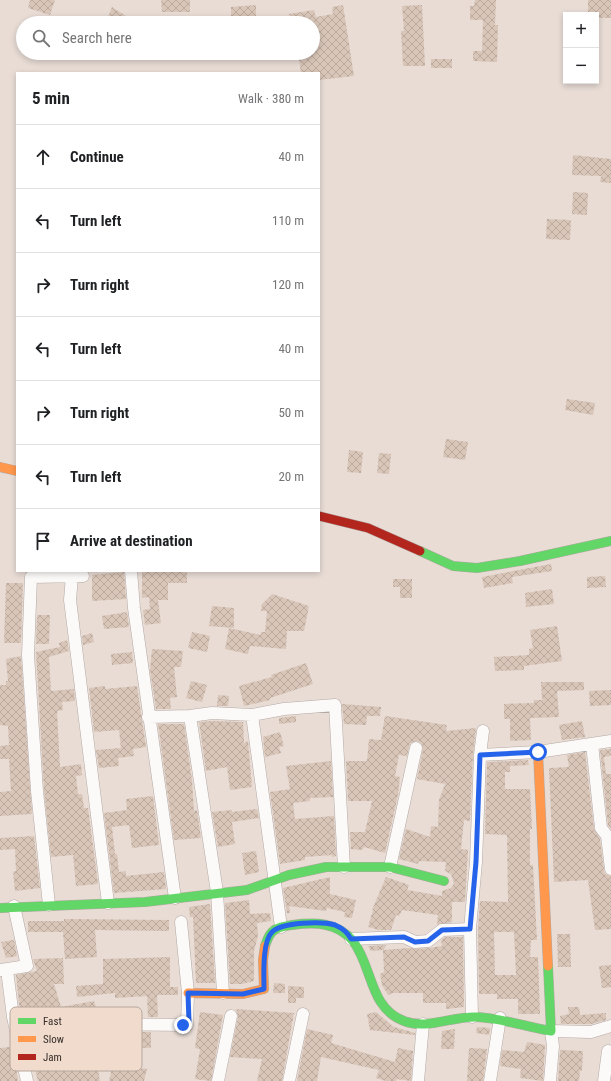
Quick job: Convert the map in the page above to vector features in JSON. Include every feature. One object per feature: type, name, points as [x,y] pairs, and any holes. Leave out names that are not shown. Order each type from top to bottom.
[{"type":"street","points":[[0,467],[16,471]]},
{"type":"street","points":[[320,516],[368,528],[453,566],[477,568],[520,561],[596,543],[611,541]]},
{"type":"street","points":[[131,572],[134,608],[148,717],[175,898]]},
{"type":"street","points":[[49,905],[37,791],[28,655],[31,577],[77,576],[70,600],[108,903]]},
{"type":"street","points":[[148,717],[190,716],[212,713],[252,715],[284,709],[336,705],[344,867]]},
{"type":"street","points":[[252,715],[269,837],[273,881],[281,927]]},
{"type":"street","points":[[190,716],[217,892],[223,993]]},
{"type":"street","points":[[472,1017],[470,929],[476,862],[480,755],[483,731]]},
{"type":"street","points":[[480,755],[538,752],[611,742]]},
{"type":"street","points":[[592,744],[601,828],[607,836],[611,869]]},
{"type":"street","points":[[390,867],[416,748]]},
{"type":"street","points":[[538,752],[551,1031],[553,1046],[550,1081]]},
{"type":"street","points":[[0,908],[14,906],[108,903],[175,898],[217,892],[247,890],[289,875],[326,867],[390,867],[444,881]]},
{"type":"street","points":[[11,1007],[3,970],[27,966],[14,906]]},
{"type":"street","points":[[142,1025],[187,1025],[188,993],[181,922]]},
{"type":"street","points":[[188,993],[243,994],[264,989],[265,946],[272,932],[281,927],[309,922],[335,925],[348,933],[366,963],[373,989],[385,1008],[405,1021],[423,1024],[472,1017],[500,1018],[520,1026],[551,1031],[591,1032],[611,1026]]},
{"type":"street","points":[[351,939],[404,937],[415,942],[428,941],[442,930],[470,929]]},
{"type":"street","points":[[289,1081],[303,1014]]},
{"type":"street","points":[[218,1081],[231,1016]]},
{"type":"street","points":[[490,1081],[500,1018]]},
{"type":"street","points":[[418,1081],[423,1024]]},
{"type":"street","points":[[604,1081],[608,1051]]},
{"type":"street","points":[[25,1071],[27,1081]]},
{"type":"building","points":[[30,0],[55,0],[50,15],[28,8]]},
{"type":"building","points":[[161,0],[190,0],[190,12],[162,12]]},
{"type":"building","points":[[475,0],[496,0],[495,25],[498,25],[497,62],[473,61],[473,51],[482,51],[483,20],[470,20],[470,6],[474,6]]},
{"type":"building","points":[[588,0],[611,0],[611,18],[599,18],[599,12],[588,12]]},
{"type":"building","points":[[256,5],[256,16],[231,16],[231,7]]},
{"type":"building","points":[[343,5],[354,76],[320,80],[320,72],[301,72],[299,60],[320,60],[320,16],[333,14],[332,7]]},
{"type":"building","points":[[422,5],[425,66],[403,66],[401,31],[404,31],[402,6]]},
{"type":"building","points":[[112,7],[126,16],[108,16]]},
{"type":"building","points":[[314,10],[316,16],[289,16],[289,14]]},
{"type":"building","points":[[431,59],[452,59],[452,68],[431,68]]},
{"type":"building","points":[[573,155],[611,159],[611,183],[600,182],[601,176],[572,175]]},
{"type":"building","points":[[573,192],[588,193],[587,215],[572,214]]},
{"type":"building","points":[[547,219],[571,220],[570,240],[546,239]]},
{"type":"building","points":[[567,399],[595,403],[593,415],[565,410]]},
{"type":"building","points":[[446,439],[468,442],[465,460],[443,457]]},
{"type":"building","points":[[349,450],[363,452],[361,473],[347,472]]},
{"type":"building","points":[[379,453],[391,454],[389,474],[377,473]]},
{"type":"building","points":[[551,564],[552,571],[512,577],[513,583],[484,588],[482,577]]},
{"type":"building","points":[[124,572],[126,599],[92,601],[92,575]]},
{"type":"building","points":[[142,572],[187,572],[187,583],[168,583],[168,600],[158,600],[161,623],[145,625],[143,610],[150,609],[149,597],[142,598]]},
{"type":"building","points":[[605,576],[606,587],[587,588],[587,577]]},
{"type":"building","points":[[393,579],[412,579],[412,598],[400,598],[400,587],[393,587]]},
{"type":"building","points":[[6,583],[23,583],[21,643],[4,643]]},
{"type":"building","points":[[552,589],[554,604],[526,607],[525,593]]},
{"type":"building","points":[[272,594],[309,606],[304,631],[287,631],[286,649],[250,646],[248,654],[225,649],[229,628],[261,635],[261,632],[265,632],[267,611],[261,611],[262,604]]},
{"type":"building","points":[[212,606],[234,608],[234,628],[209,626]]},
{"type":"building","points":[[127,612],[129,627],[104,629],[102,616]]},
{"type":"building","points":[[37,615],[50,615],[49,644],[36,644]]},
{"type":"building","points":[[557,626],[562,661],[524,666],[524,670],[495,671],[494,657],[529,655],[529,649],[533,648],[530,630]]},
{"type":"building","points":[[192,632],[210,636],[207,652],[188,648]]},
{"type":"building","points":[[92,633],[94,642],[83,645],[82,636]]},
{"type":"building","points":[[67,640],[69,651],[49,657],[51,691],[74,689],[75,701],[62,702],[63,710],[57,711],[60,767],[81,764],[82,775],[76,776],[78,794],[82,794],[84,808],[88,808],[98,884],[76,886],[73,855],[51,857],[44,790],[36,652],[60,647],[59,643]]},
{"type":"building","points":[[152,649],[183,651],[181,667],[174,667],[177,697],[170,698],[171,709],[156,709],[150,670]]},
{"type":"building","points":[[132,652],[133,663],[112,665],[111,654]]},
{"type":"building","points":[[21,656],[32,814],[0,816],[0,792],[11,791],[9,759],[0,759],[0,746],[9,745],[8,726],[0,725],[0,685],[6,685],[6,681],[8,681],[6,659]]},
{"type":"building","points":[[306,663],[313,684],[270,698],[270,700],[244,706],[239,686],[272,677],[271,675]]},
{"type":"building","points":[[191,681],[207,685],[202,702],[186,698]]},
{"type":"building","points":[[541,682],[584,682],[584,690],[557,691],[559,717],[530,718],[531,740],[510,741],[510,719],[504,719],[504,704],[534,703],[534,700],[542,700]]},
{"type":"building","points":[[105,686],[105,689],[137,686],[146,747],[133,749],[134,756],[118,758],[119,766],[99,768],[96,750],[121,748],[119,730],[94,732],[89,688]]},
{"type":"building","points":[[611,690],[611,705],[590,706],[589,691]]},
{"type":"building","points":[[218,695],[229,696],[228,706],[217,706]]},
{"type":"building","points":[[342,704],[381,707],[380,716],[367,716],[366,725],[344,724]]},
{"type":"building","points":[[296,716],[296,722],[279,724],[279,718]]},
{"type":"building","points":[[385,716],[447,725],[446,731],[476,728],[473,755],[470,821],[464,820],[461,849],[468,850],[465,902],[452,902],[452,922],[437,925],[438,915],[402,910],[399,916],[396,915],[391,930],[379,930],[368,927],[372,910],[386,877],[409,885],[407,890],[442,896],[442,891],[451,888],[454,883],[451,874],[445,871],[446,862],[419,861],[418,864],[399,859],[406,829],[430,837],[431,826],[438,827],[439,800],[445,784],[417,779],[423,749],[421,743],[418,741],[410,743],[407,756],[399,755],[395,776],[400,777],[398,795],[385,853],[364,847],[362,850],[351,849],[350,832],[365,832],[372,801],[348,801],[346,761],[367,761],[369,739],[381,740]]},
{"type":"building","points":[[582,721],[585,737],[562,740],[559,725]]},
{"type":"building","points":[[199,722],[243,722],[244,743],[248,741],[252,787],[230,790],[227,767],[206,771]]},
{"type":"building","points":[[158,724],[184,724],[192,780],[194,811],[197,810],[201,838],[174,840]]},
{"type":"building","points":[[280,732],[284,746],[279,747],[281,753],[265,757],[263,737]]},
{"type":"building","points":[[611,749],[611,756],[604,757],[606,774],[611,774],[611,829],[608,825],[600,750]]},
{"type":"building","points":[[585,752],[594,829],[600,839],[605,874],[611,876],[611,929],[595,930],[588,880],[554,882],[549,768],[569,767],[567,755]]},
{"type":"building","points":[[528,760],[529,765],[510,766],[510,772],[505,772],[505,789],[530,789],[532,829],[530,829],[530,865],[533,865],[537,940],[531,940],[530,957],[538,957],[540,1014],[518,1014],[518,999],[497,999],[497,994],[479,994],[478,929],[480,901],[508,902],[507,835],[485,834],[487,762]],"holes":[[[494,932],[514,932],[516,975],[495,975]]]},
{"type":"building","points":[[331,761],[333,797],[310,798],[310,801],[293,803],[295,819],[334,816],[336,856],[305,857],[305,860],[280,864],[270,792],[290,789],[286,766]]},
{"type":"building","points":[[153,796],[159,845],[132,848],[129,825],[112,827],[115,854],[117,854],[119,872],[126,871],[126,876],[164,872],[166,889],[114,893],[104,813],[127,810],[126,799]]},
{"type":"building","points":[[257,809],[259,818],[232,822],[235,844],[218,847],[212,812],[232,810],[232,812]]},
{"type":"building","points":[[34,836],[40,888],[15,891],[13,872],[16,871],[15,849],[0,850],[0,838]]},
{"type":"building","points":[[256,851],[259,872],[245,875],[242,853]]},
{"type":"building","points":[[330,877],[330,894],[356,900],[352,918],[344,917],[345,912],[327,908],[326,911],[289,906],[290,913],[287,913],[283,888]]},
{"type":"building","points":[[249,900],[250,914],[270,913],[271,921],[257,923],[258,936],[254,951],[254,981],[242,984],[230,984],[225,903]]},
{"type":"building","points":[[210,904],[215,983],[196,983],[193,917],[190,917],[189,907]]},
{"type":"building","points":[[64,919],[169,920],[169,931],[95,930],[97,957],[65,959],[63,932],[28,932],[28,921],[64,921]]},
{"type":"building","points":[[557,934],[570,934],[571,967],[558,967]]},
{"type":"building","points":[[445,937],[463,937],[464,1007],[446,1009],[446,1003],[423,1003],[423,993],[393,993],[388,995],[382,985],[380,974],[384,972],[383,950],[371,951],[368,946],[386,945],[384,950],[429,948],[442,946],[441,940]]},
{"type":"building","points":[[14,940],[17,956],[6,958],[1,942]]},
{"type":"building","points":[[170,957],[170,987],[178,987],[178,995],[157,995],[158,1017],[148,1017],[147,996],[115,998],[115,993],[77,997],[76,986],[103,984],[103,959]]},
{"type":"building","points":[[63,958],[64,984],[54,984],[61,1007],[20,1007],[16,975],[37,971],[33,959]]},
{"type":"building","points":[[611,965],[611,987],[602,988],[599,966]]},
{"type":"building","points":[[274,983],[285,984],[285,993],[273,993]]},
{"type":"building","points":[[288,986],[304,987],[304,998],[296,998],[296,1003],[288,1003]]},
{"type":"building","points":[[94,1001],[96,1007],[61,1007]]},
{"type":"building","points":[[568,1007],[579,1007],[580,1015],[606,1013],[606,1020],[591,1024],[561,1024],[560,1016],[569,1014]]},
{"type":"building","points":[[236,1009],[294,1013],[282,1081],[257,1081],[262,1059],[230,1057],[238,1017]]},
{"type":"building","points":[[200,1012],[223,1015],[211,1081],[195,1079],[200,1049],[195,1048]]},
{"type":"building","points":[[376,1012],[394,1027],[415,1033],[415,1035],[370,1030],[367,1014]]},
{"type":"building","points":[[477,1027],[490,1028],[489,1035],[476,1033]]},
{"type":"building","points":[[307,1029],[333,1035],[331,1043],[395,1062],[398,1048],[413,1051],[411,1081],[397,1079],[396,1081],[386,1081],[376,1078],[379,1070],[321,1057],[317,1081],[297,1081]]},
{"type":"building","points":[[455,1029],[454,1049],[441,1049],[442,1031]]},
{"type":"building","points":[[142,1032],[151,1032],[151,1048],[142,1048]]},
{"type":"building","points":[[527,1042],[545,1045],[543,1081],[520,1078],[521,1069],[500,1066],[502,1050],[524,1052]]},
{"type":"building","points":[[10,1047],[10,1071],[17,1071],[18,1081],[0,1081],[0,1048]]},
{"type":"building","points":[[469,1048],[487,1049],[483,1081],[467,1081]]},
{"type":"building","points":[[560,1050],[583,1051],[582,1071],[580,1071],[579,1081],[558,1081]]},
{"type":"building","points":[[142,1068],[147,1069],[144,1081],[109,1081],[111,1071],[142,1071]]},
{"type":"building","points":[[36,1071],[98,1071],[100,1081],[38,1081]]},
{"type":"traffic: fast","points":[[420,551],[453,566],[477,568],[520,561],[611,541]]},
{"type":"traffic: fast","points":[[0,908],[145,902],[247,890],[289,875],[326,867],[390,867],[444,881]]},
{"type":"traffic: fast","points":[[265,946],[272,932],[284,926],[317,924],[340,930],[353,941],[359,951],[373,986],[384,1007],[393,1015],[404,1021],[422,1024],[458,1018],[476,1017],[495,1019],[551,1031],[548,966]]},
{"type":"traffic: slow","points":[[0,467],[16,471]]},
{"type":"traffic: slow","points":[[538,752],[548,966]]},
{"type":"traffic: slow","points":[[188,993],[243,994],[264,989],[263,960],[265,946]]},
{"type":"traffic: jam","points":[[320,516],[368,528],[420,551]]},
{"type":"route","points":[[183,1025],[187,1025],[189,1022],[188,993],[243,994],[264,989],[265,946],[272,932],[281,927],[309,922],[335,925],[348,933],[351,939],[404,937],[415,942],[428,941],[442,930],[470,929],[476,862],[480,755],[538,752]]}]
